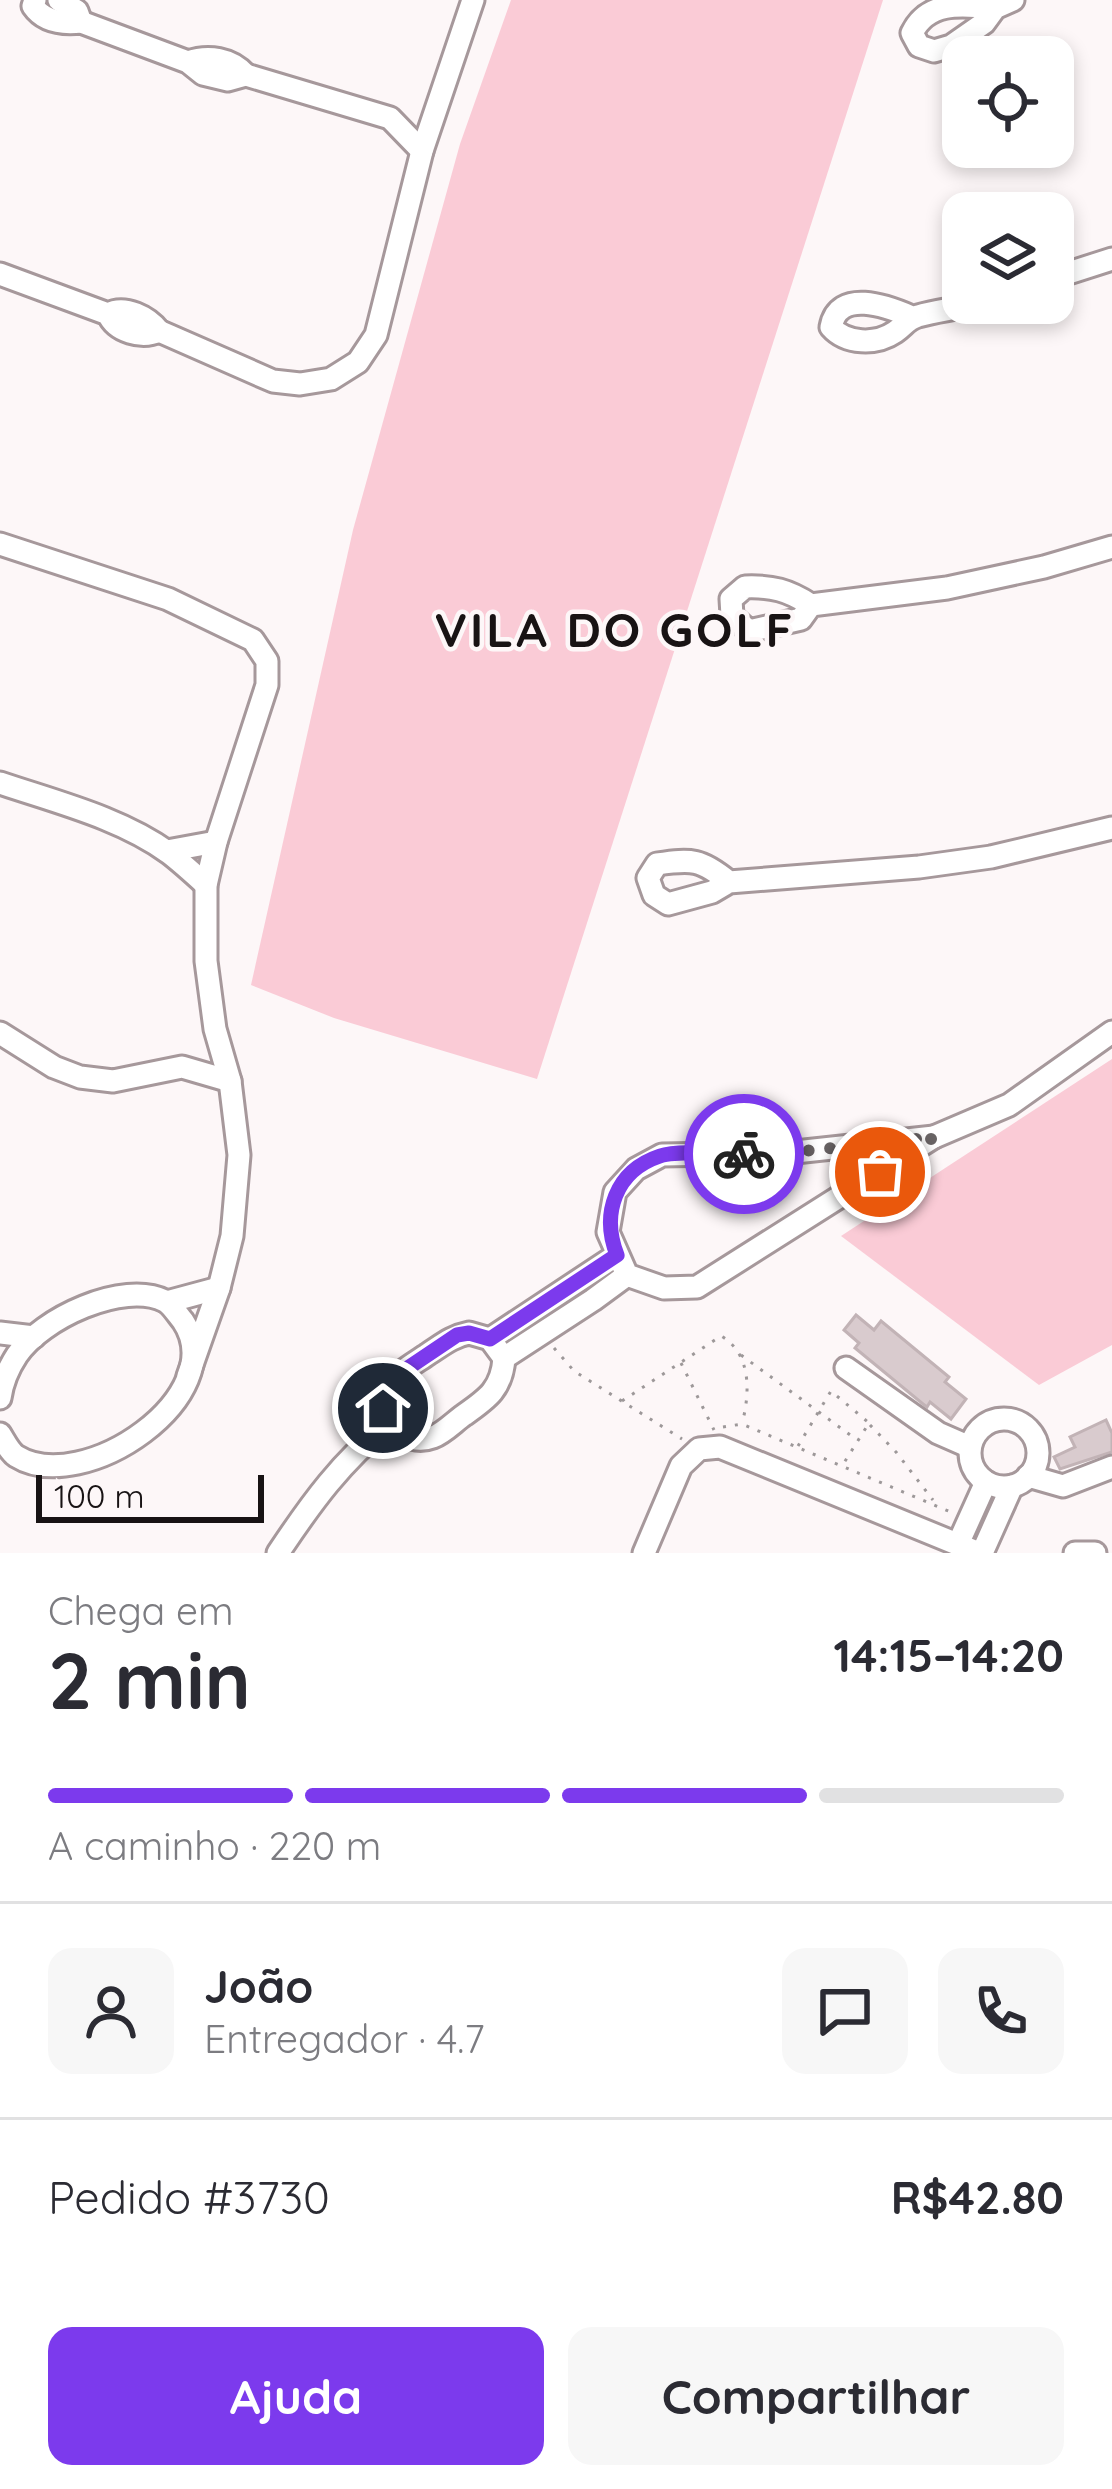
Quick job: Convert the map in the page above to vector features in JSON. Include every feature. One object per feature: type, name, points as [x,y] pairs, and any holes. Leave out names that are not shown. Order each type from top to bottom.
[{"type":"street","points":[[35,0],[37,12],[52,20],[81,22],[188,62],[203,74],[228,80],[246,75],[390,118],[435,111]]},
{"type":"street","points":[[59,0],[77,10],[81,22]]},
{"type":"street","points":[[0,274],[108,314],[117,326],[142,335],[159,331],[273,381],[301,384],[331,379],[358,362],[376,335],[422,151],[473,0]]},
{"type":"street","points":[[390,118],[422,151]]},
{"type":"street","points":[[1074,272],[1112,260]]},
{"type":"street","points":[[912,317],[942,311]]},
{"type":"street","points":[[0,544],[168,599],[253,640],[267,662],[267,685],[206,885],[206,961],[239,1155],[232,1236],[219,1288],[188,1376],[164,1416],[128,1444],[92,1460],[61,1466],[35,1464],[4,1450]]},
{"type":"street","points":[[812,605],[947,588],[1112,547]]},
{"type":"street","points":[[0,783],[84,811],[167,851],[206,885]]},
{"type":"street","points":[[729,882],[991,857],[1112,828]]},
{"type":"street","points":[[167,851],[216,842]]},
{"type":"street","points":[[182,1067],[215,1029]]},
{"type":"street","points":[[934,1137],[786,1153],[662,1155],[636,1169],[615,1192],[608,1232],[622,1264],[664,1288],[698,1287],[934,1137],[1009,1105],[1112,1032]]},
{"type":"street","points":[[0,1033],[54,1067],[80,1077],[113,1081],[182,1067],[230,1081]]},
{"type":"street","points":[[840,1147],[853,1189]]},
{"type":"street","points":[[504,1358],[544,1332],[622,1264]]},
{"type":"street","points":[[490,1339],[622,1264]]},
{"type":"street","points":[[0,1398],[4,1364],[67,1315],[98,1301],[138,1295],[167,1302],[219,1288]]},
{"type":"street","points":[[167,1302],[194,1344],[188,1376]]},
{"type":"street","points":[[0,1333],[34,1337]]},
{"type":"street","points":[[457,1335],[490,1339],[504,1358],[500,1383],[492,1395],[433,1437],[401,1434],[389,1423],[383,1408],[396,1376],[457,1335]]},
{"type":"street","points":[[846,1368],[938,1433],[970,1447]]},
{"type":"street","points":[[973,1550],[1020,1481],[1037,1456],[1031,1434],[1014,1421],[982,1427],[970,1447],[973,1467],[986,1482],[1003,1487],[1020,1481],[1063,1486],[1112,1467]]},
{"type":"street","points":[[278,1553],[338,1468],[389,1423]]},
{"type":"street","points":[[644,1553],[681,1466],[699,1449],[720,1447],[973,1550]]},
{"type":"street","points":[[973,1550],[968,1521],[986,1482]]},
{"type":"street","points":[[1076,1553],[1095,1553]]},
{"type":"path","points":[[544,1332],[574,1371],[682,1439],[696,1436]]},
{"type":"path","points":[[620,1402],[721,1336],[857,1440]]},
{"type":"path","points":[[740,1354],[748,1400],[742,1424]]},
{"type":"path","points":[[681,1364],[713,1431],[742,1424],[968,1521]]},
{"type":"path","points":[[747,1376],[763,1372]]},
{"type":"path","points":[[798,1447],[831,1391],[896,1452],[936,1504]]},
{"type":"path","points":[[842,1466],[869,1424]]},
{"type":"shaded area","points":[[511,0],[883,0],[537,1079],[334,1018],[251,985],[353,530],[460,144]]},
{"type":"shaded area","points":[[1112,1059],[1112,1345],[1039,1385],[841,1236]]},
{"type":"building","points":[[856,1315],[874,1330],[881,1321],[949,1377],[945,1382],[966,1399],[951,1419],[930,1402],[927,1407],[855,1348],[859,1343],[844,1330]]},
{"type":"building","points":[[1106,1420],[1112,1452],[1060,1469],[1054,1457],[1075,1447],[1070,1437]]},
{"type":"way so far","points":[[744,1154],[934,1137],[880,1172]]},
{"type":"district","name":"VILA DO GOLF","points":[[615,629]]},
{"type":"route","points":[[383,1408],[396,1376],[457,1335],[479,1334],[490,1339],[617,1255],[608,1232],[615,1192],[636,1169],[662,1155],[744,1154]]}]
